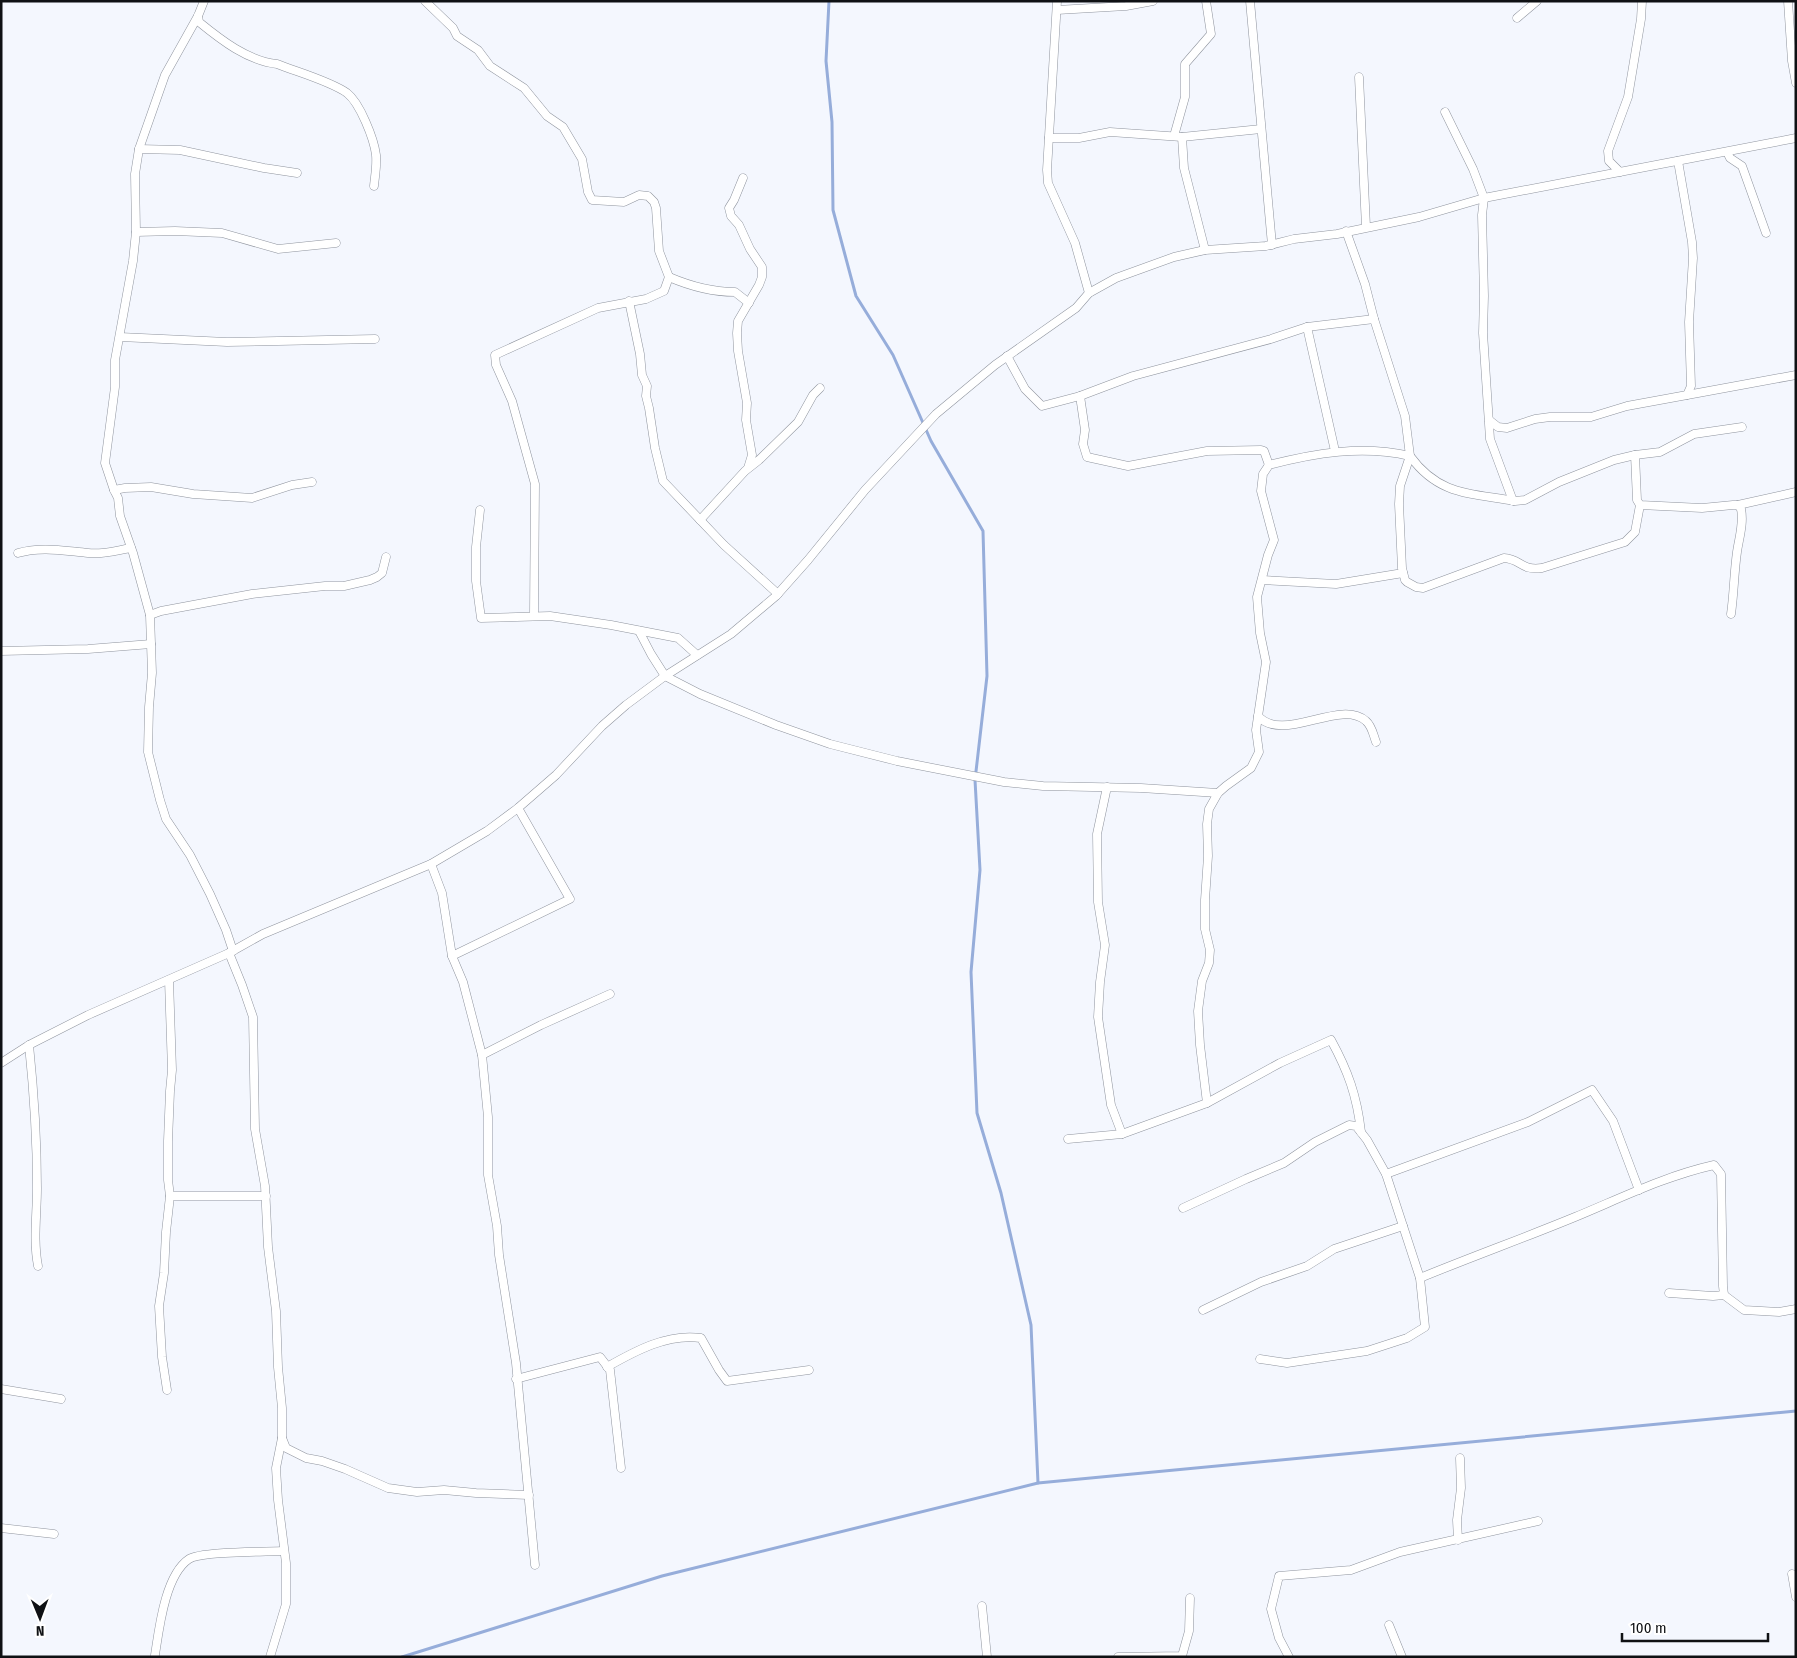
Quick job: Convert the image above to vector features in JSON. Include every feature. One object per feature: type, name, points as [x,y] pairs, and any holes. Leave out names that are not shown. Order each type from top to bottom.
[{"type":"street","points":[[204,1],[198,16],[165,75],[138,149],[135,174],[136,232],[133,261],[115,360],[115,387],[106,463],[118,498],[120,516],[150,615],[152,673],[148,752],[160,800],[166,819],[190,855],[226,930],[252,1018],[255,1129],[266,1196],[268,1246],[276,1311],[282,1408],[282,1438],[276,1468],[284,1551],[286,1604],[270,1657]]},
{"type":"street","points":[[425,1],[453,28],[457,36],[478,50],[490,66],[524,88],[547,116],[562,127],[582,159],[588,192],[592,200],[624,202],[639,195],[648,196],[654,202],[659,250],[669,277],[664,291],[646,299],[598,308],[495,355],[496,365],[512,400],[535,484],[534,616]]},
{"type":"street","points":[[1057,1],[1046,170],[1048,183],[1075,243],[1089,293]]},
{"type":"street","points":[[1057,10],[1126,6],[1153,1]]},
{"type":"street","points":[[1206,1],[1211,34],[1185,64],[1184,97],[1178,137],[1184,168],[1206,250]]},
{"type":"street","points":[[1250,1],[1272,245]]},
{"type":"street","points":[[1517,18],[1537,1]]},
{"type":"street","points":[[1601,177],[1609,161],[1608,152],[1628,97],[1641,19],[1642,1]]},
{"type":"street","points":[[1788,1],[1792,61],[1796,83]]},
{"type":"street","points":[[198,16],[199,22],[212,33],[253,58],[277,64],[339,88],[348,94],[360,110],[375,152],[374,186]]},
{"type":"street","points":[[1359,77],[1366,227]]},
{"type":"street","points":[[1445,112],[1473,169],[1484,198],[1482,215],[1483,334],[1490,439],[1513,501]]},
{"type":"street","points":[[1049,138],[1079,138],[1110,132],[1178,137],[1262,129]]},
{"type":"street","points":[[1,1063],[29,1045],[88,1015],[231,952],[262,934],[431,864],[487,831],[518,808],[556,775],[602,726],[626,704],[665,676],[731,634],[778,594],[865,490],[936,414],[1008,356],[1076,308],[1089,293],[1116,278],[1151,265],[1206,250],[1272,245],[1294,239],[1346,231],[1419,217],[1484,198],[1796,138]]},
{"type":"street","points":[[138,149],[180,150],[297,173]]},
{"type":"street","points":[[1727,152],[1730,158],[1742,166],[1766,233]]},
{"type":"street","points":[[1609,161],[1620,172]]},
{"type":"street","points":[[1678,161],[1693,258],[1690,314],[1691,386],[1687,395]]},
{"type":"street","points":[[743,178],[729,208],[762,268],[762,277],[759,285],[738,321],[737,333],[746,403],[746,420],[752,455],[748,468]]},
{"type":"street","points":[[1346,231],[1365,284],[1374,319],[1405,416],[1410,456],[1400,486],[1399,504],[1403,573],[1408,582],[1416,587],[1423,588],[1504,558],[1534,569],[1625,542],[1631,537],[1637,527],[1640,505],[1637,500],[1635,454]]},
{"type":"street","points":[[136,232],[222,233],[278,249],[336,243]]},
{"type":"street","points":[[669,277],[687,285],[722,292],[735,292],[749,303]]},
{"type":"street","points":[[630,302],[663,481],[724,545],[778,594]]},
{"type":"street","points":[[1008,356],[1025,390],[1042,406],[1080,396],[1133,376],[1271,340],[1307,326],[1374,319]]},
{"type":"street","points":[[1307,326],[1335,451]]},
{"type":"street","points":[[120,337],[227,342],[375,339]]},
{"type":"street","points":[[1489,420],[1498,426],[1507,428],[1535,419],[1550,417],[1591,417],[1627,406],[1796,375]]},
{"type":"street","points":[[700,520],[748,468],[759,460],[798,422],[813,395],[820,388]]},
{"type":"street","points":[[1080,396],[1085,430],[1083,444],[1087,458],[1128,466],[1207,450],[1261,450],[1264,451],[1269,465]]},
{"type":"street","points":[[1207,1103],[1198,1011],[1202,982],[1209,963],[1210,950],[1205,929],[1208,856],[1207,824],[1209,809],[1218,794],[1251,768],[1256,760],[1259,746],[1256,730],[1266,662],[1257,605],[1268,555],[1274,540],[1261,491],[1262,474],[1269,465],[1335,451],[1399,453],[1410,456],[1419,468],[1449,489],[1513,501],[1524,500],[1559,482],[1614,460],[1635,454],[1660,452],[1694,434],[1742,427]]},
{"type":"street","points":[[114,490],[151,487],[193,494],[252,498],[292,485],[312,482]]},
{"type":"street","points":[[1640,505],[1702,508],[1738,506],[1796,492]]},
{"type":"street","points":[[1731,614],[1742,514],[1738,506]]},
{"type":"street","points":[[480,510],[476,547],[476,581],[480,618],[550,616],[639,630],[678,638],[697,655]]},
{"type":"street","points":[[18,553],[37,549],[90,554],[131,548]]},
{"type":"street","points":[[150,615],[161,611],[252,594],[325,586],[344,586],[370,580],[382,573],[386,557]]},
{"type":"street","points":[[1262,580],[1336,584],[1403,573]]},
{"type":"street","points":[[639,630],[665,676],[700,694],[776,725],[830,744],[897,761],[1004,782],[1043,786],[1141,788],[1218,794]]},
{"type":"street","points":[[1,651],[88,649],[151,644]]},
{"type":"street","points":[[1258,716],[1264,722],[1283,725],[1340,715],[1355,716],[1371,726],[1376,742]]},
{"type":"street","points":[[1107,787],[1097,834],[1098,902],[1105,945],[1098,1017],[1111,1105],[1122,1134]]},
{"type":"street","points":[[452,956],[570,899],[518,808]]},
{"type":"street","points":[[431,864],[442,893],[452,956],[463,982],[482,1055],[488,1117],[488,1175],[498,1232],[499,1255],[516,1364],[535,1565]]},
{"type":"street","points":[[167,1390],[162,1357],[159,1306],[164,1273],[170,1196],[168,1151],[172,1070],[169,980]]},
{"type":"street","points":[[482,1055],[540,1025],[610,994]]},
{"type":"street","points":[[1068,1139],[1122,1134],[1207,1103],[1280,1063],[1331,1040],[1345,1066],[1358,1106],[1361,1132]]},
{"type":"street","points":[[29,1045],[35,1102],[36,1254],[38,1266]]},
{"type":"street","points":[[1386,1174],[1528,1122],[1592,1090],[1613,1122],[1639,1190]]},
{"type":"street","points":[[1184,1208],[1284,1163],[1314,1142],[1349,1125],[1356,1126],[1361,1132],[1386,1174],[1420,1278],[1426,1327],[1407,1338],[1367,1351],[1287,1363],[1260,1359]]},
{"type":"street","points":[[1420,1278],[1639,1190],[1690,1171],[1714,1166],[1721,1174],[1724,1295]]},
{"type":"street","points":[[170,1196],[266,1196]]},
{"type":"street","points":[[1204,1310],[1261,1282],[1306,1266],[1334,1249],[1403,1226]]},
{"type":"street","points":[[1669,1293],[1724,1295],[1744,1310],[1779,1312],[1796,1309]]},
{"type":"street","points":[[607,1366],[654,1344],[686,1336],[701,1338],[727,1381],[809,1370]]},
{"type":"street","points":[[516,1379],[600,1357],[610,1370],[621,1468]]},
{"type":"street","points":[[1,1389],[61,1399]]},
{"type":"street","points":[[282,1438],[286,1448],[294,1453],[344,1469],[388,1488],[418,1492],[444,1490],[529,1495]]},
{"type":"street","points":[[1458,1540],[1457,1520],[1461,1488],[1460,1458]]},
{"type":"street","points":[[1289,1657],[1279,1638],[1271,1609],[1279,1576],[1351,1570],[1400,1552],[1538,1521]]},
{"type":"street","points":[[1,1528],[54,1534]]},
{"type":"street","points":[[155,1655],[168,1590],[177,1572],[189,1559],[202,1555],[284,1551]]},
{"type":"street","points":[[1792,1574],[1796,1598]]},
{"type":"street","points":[[1118,1657],[1182,1657],[1189,1631],[1190,1598]]},
{"type":"street","points":[[982,1606],[987,1657]]},
{"type":"street","points":[[1389,1625],[1402,1657]]},
{"type":"waterway","points":[[829,1],[826,61],[832,122],[833,210],[856,296],[893,355],[931,441],[983,531],[987,676],[975,780],[980,870],[971,972],[977,1113],[1001,1193],[1031,1325],[1038,1483]]},
{"type":"waterway","points":[[402,1657],[662,1576],[1038,1483],[1796,1411]]}]
